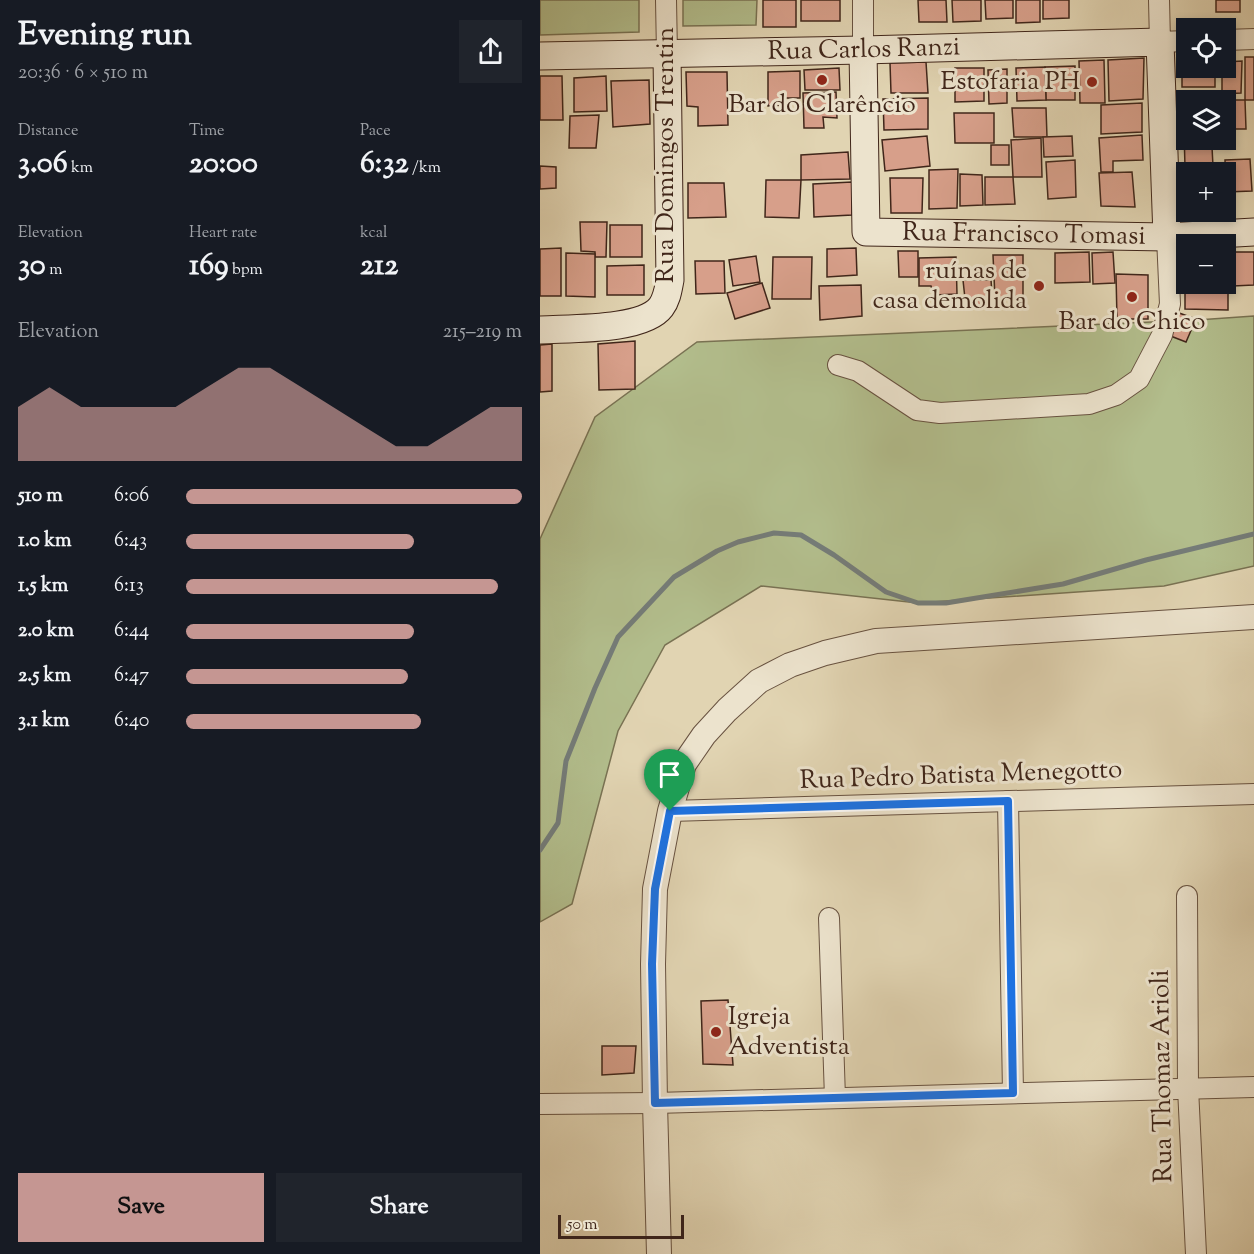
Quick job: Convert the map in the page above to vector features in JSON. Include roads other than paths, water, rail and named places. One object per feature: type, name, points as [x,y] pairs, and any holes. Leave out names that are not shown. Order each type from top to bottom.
[{"type":"main road","name":"Rua Carlos Ranzi","points":[[540,56],[1160,42]]},
{"type":"main road","points":[[1160,42],[1167,237]]},
{"type":"main road","name":"Rua Francisco Tomasi","points":[[863,50],[866,232],[1167,237],[1254,232]]},
{"type":"main road","name":"Rua Domingos Trentin","points":[[540,330],[618,326],[645,319],[660,308],[668,293],[670,280],[667,54]]},
{"type":"street","name":"Rua Domingos Trentin","points":[[666,0],[667,54]]},
{"type":"street","points":[[863,0],[863,50]]},
{"type":"street","points":[[1159,0],[1160,42]]},
{"type":"street","points":[[1236,40],[1254,39]]},
{"type":"street","name":"Rua Carlos Ranzi","points":[[1160,42],[1176,41]]},
{"type":"street","points":[[838,365],[858,371],[917,410],[928,412],[1089,404],[1116,395],[1139,379],[1162,335],[1170,304],[1167,237]]},
{"type":"street","points":[[660,1254],[652,964],[655,889],[670,811],[684,764],[704,735],[727,710],[759,681],[790,665],[825,653],[876,641],[1254,618]]},
{"type":"street","name":"Rua Pedro Batista Menegotto","points":[[670,811],[1254,795]]},
{"type":"street","points":[[1008,801],[1013,1093]]},
{"type":"street","name":"Rua Thomaz Arioli","points":[[1187,896],[1188,1088],[1196,1254]]},
{"type":"street","points":[[829,918],[835,1098]]},
{"type":"street","points":[[540,1104],[1254,1087]]},
{"type":"waterway","points":[[540,850],[558,823],[566,761],[618,637],[674,577],[717,551],[738,542],[774,533],[801,535],[886,592],[918,603],[946,603],[1063,584],[1146,560],[1254,534]]},
{"type":"place","name":"Bar do Clarêncio","points":[[822,80]]},
{"type":"place","name":"Estofaria PH","points":[[1092,82]]},
{"type":"place","name":"ruínas de casa demolida","points":[[1039,286]]},
{"type":"place","name":"Bar do Chico","points":[[1132,297]]},
{"type":"place","name":"Igreja Adventista","points":[[716,1032]]}]
